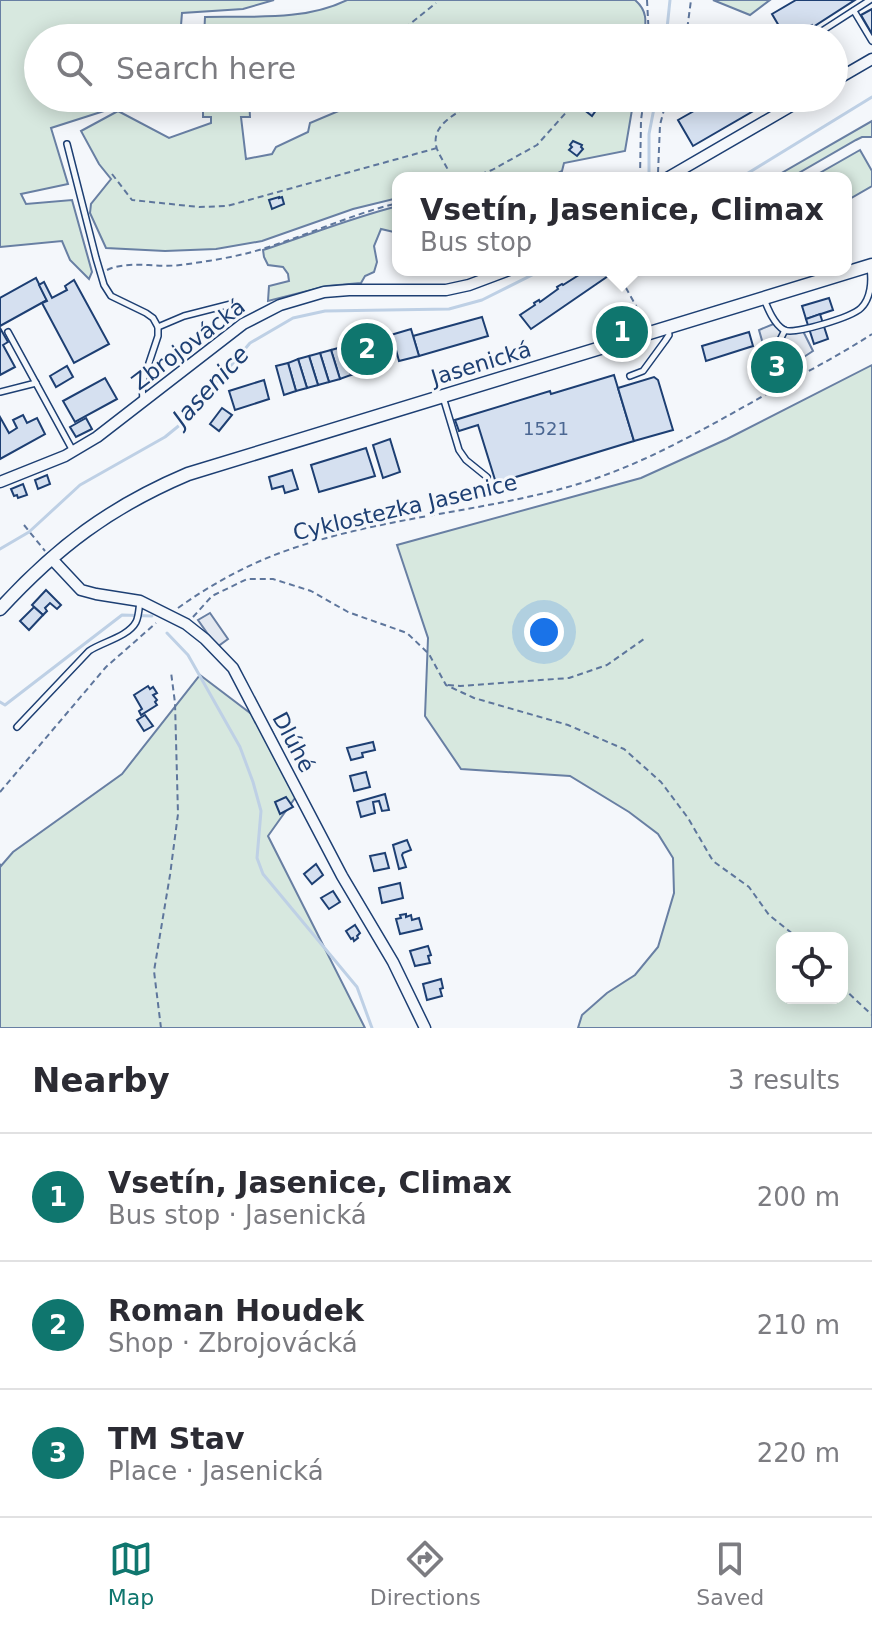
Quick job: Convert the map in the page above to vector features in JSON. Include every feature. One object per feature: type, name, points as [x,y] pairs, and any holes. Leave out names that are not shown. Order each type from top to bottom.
[{"type":"street","points":[[848,73],[872,59]]},
{"type":"street","points":[[677,172],[781,112]]},
{"type":"street","name":"Zbrojovácká","points":[[0,482],[73,452],[106,432],[243,324],[280,305],[324,292],[446,290],[493,276]]},
{"type":"street","name":"Jasenická","points":[[0,609],[28,578],[106,516],[138,496],[188,474],[837,276]]},
{"type":"street","name":"Dlúhé","points":[[51,558],[81,590],[168,614],[186,624],[233,668],[342,876],[393,962],[425,1028]]},
{"type":"lane","points":[[832,24],[870,0]]},
{"type":"lane","points":[[854,10],[872,41]]},
{"type":"lane","points":[[67,144],[101,277],[111,296],[146,313],[158,327],[158,336],[142,384],[144,402]]},
{"type":"lane","points":[[763,298],[776,323],[785,330],[796,331],[814,326],[862,308],[871,286],[871,266]]},
{"type":"lane","points":[[158,327],[184,316],[231,304]]},
{"type":"lane","points":[[630,376],[643,371],[669,335],[668,327]]},
{"type":"lane","points":[[775,353],[785,330]]},
{"type":"lane","points":[[8,332],[73,452]]},
{"type":"lane","points":[[0,392],[36,383]]},
{"type":"lane","points":[[443,396],[459,450],[487,477]]},
{"type":"lane","points":[[17,727],[89,651],[133,626],[139,605]]},
{"type":"path","points":[[647,0],[648,24]]},
{"type":"path","points":[[688,24],[691,0]]},
{"type":"path","points":[[410,24],[436,3]]},
{"type":"path","points":[[449,172],[437,148],[436,138],[441,125],[460,112]]},
{"type":"path","points":[[487,172],[537,145],[567,112]]},
{"type":"path","points":[[640,172],[642,112]]},
{"type":"path","points":[[658,172],[663,112]]},
{"type":"path","points":[[112,174],[132,200],[199,207],[227,206],[437,148]]},
{"type":"path","points":[[101,277],[113,267],[175,266],[239,255],[392,204]]},
{"type":"path","points":[[619,276],[647,325]]},
{"type":"path","name":"Cyklostezka Jasenice","points":[[0,792],[106,667],[137,638],[205,589],[239,570],[312,542],[570,486],[635,464],[872,334]]},
{"type":"path","points":[[24,525],[51,558]]},
{"type":"path","points":[[186,624],[212,596],[247,579],[273,579],[311,591],[348,612],[407,633],[429,654],[446,685],[474,698],[568,725],[624,749],[661,782],[688,818],[713,861],[749,887],[769,915],[790,932]]},
{"type":"path","points":[[446,685],[472,686],[569,678],[607,665],[644,639]]},
{"type":"path","points":[[161,1028],[154,971],[178,814],[175,703],[171,672]]},
{"type":"path","points":[[848,993],[872,1015]]},
{"type":"shaded area","points":[[0,0],[274,0],[243,9],[182,13],[181,24],[24,24],[24,112],[101,112],[51,128],[68,184],[21,194],[26,204],[72,200],[92,272],[89,279],[70,260],[62,241],[0,247]]},
{"type":"shaded area","points":[[347,0],[635,0],[644,13],[645,24],[205,24],[205,17],[260,17],[331,7]]},
{"type":"shaded area","points":[[713,0],[770,0],[750,15]]},
{"type":"shaded area","points":[[120,112],[169,138],[211,123],[211,117],[203,117],[203,112],[250,112],[250,117],[241,117],[246,159],[272,154],[276,147],[308,132],[310,123],[336,112],[632,112],[625,151],[564,163],[560,172],[392,172],[392,199],[353,209],[262,241],[216,249],[165,251],[106,248],[90,213],[91,204],[111,179],[81,131]]},
{"type":"shaded area","points":[[872,121],[872,137],[862,137],[800,172],[783,172]]},
{"type":"shaded area","points":[[860,150],[872,171],[872,186],[852,198],[852,172],[822,172]]},
{"type":"shaded area","points":[[392,208],[392,232],[381,229],[374,246],[377,262],[374,272],[365,276],[361,283],[327,286],[268,301],[269,286],[289,281],[283,267],[268,265],[263,250]]},
{"type":"shaded area","points":[[776,323],[785,330],[802,329],[813,351],[793,364],[789,354],[783,352],[767,358],[759,330]]},
{"type":"shaded area","points":[[872,365],[872,1028],[578,1028],[582,1015],[607,993],[635,975],[658,947],[674,893],[673,858],[658,834],[629,812],[570,776],[461,769],[425,716],[428,638],[397,545],[641,478],[727,439]]},
{"type":"shaded area","points":[[210,613],[228,639],[217,647],[198,620]]},
{"type":"shaded area","points":[[200,675],[271,729],[300,791],[268,836],[365,1028],[0,1028],[0,864],[122,774]]},
{"type":"building","points":[[796,0],[855,0],[818,24],[778,24],[772,14]]},
{"type":"building","points":[[872,9],[872,34],[861,15]]},
{"type":"building","points":[[692,112],[752,112],[693,146],[678,120]]},
{"type":"building","points":[[573,141],[582,145],[583,149],[577,156],[569,150]]},
{"type":"building","points":[[282,197],[284,204],[272,209],[269,200]]},
{"type":"building","points":[[577,276],[608,276],[531,329],[520,315]]},
{"type":"building","points":[[36,278],[47,300],[0,326],[0,298]]},
{"type":"building","points":[[74,280],[109,344],[74,363],[42,303],[47,301],[39,285],[44,282],[52,298],[67,290],[65,286]]},
{"type":"building","points":[[829,298],[833,310],[806,319],[802,306]]},
{"type":"building","points":[[820,314],[828,339],[814,344],[806,319]]},
{"type":"building","points":[[482,317],[488,336],[419,356],[413,336]]},
{"type":"building","points":[[0,328],[8,342],[3,345],[15,367],[0,375]]},
{"type":"building","points":[[411,329],[419,356],[399,361],[396,350],[388,352],[384,337]]},
{"type":"building","points":[[749,332],[753,346],[706,361],[702,346]]},
{"type":"building","points":[[376,337],[384,366],[373,369],[368,354],[357,357],[353,344]]},
{"type":"building","points":[[353,344],[362,372],[351,375],[342,347]]},
{"type":"building","points":[[342,347],[351,375],[340,379],[331,350]]},
{"type":"building","points":[[331,350],[340,379],[329,382],[320,353]]},
{"type":"building","points":[[320,353],[329,382],[318,385],[309,356]]},
{"type":"building","points":[[368,354],[373,369],[362,372],[357,357]]},
{"type":"building","points":[[309,356],[318,385],[307,388],[298,359]]},
{"type":"building","points":[[775,356],[776,359],[788,356],[791,365],[771,375],[765,359]]},
{"type":"building","points":[[298,359],[307,388],[296,391],[288,363]]},
{"type":"building","points":[[288,363],[296,391],[284,395],[276,366]]},
{"type":"building","points":[[67,366],[73,377],[56,387],[50,376]]},
{"type":"building","points":[[614,375],[634,441],[496,483],[478,425],[459,431],[455,420],[550,391],[551,394]]},
{"type":"building","points":[[654,377],[658,380],[673,430],[634,441],[618,388]]},
{"type":"building","points":[[105,378],[117,399],[75,422],[63,401]]},
{"type":"building","points":[[264,380],[269,399],[235,410],[229,391]]},
{"type":"building","points":[[222,408],[232,415],[219,431],[210,424]]},
{"type":"building","points":[[23,415],[27,423],[37,418],[45,434],[0,459],[0,417],[9,433],[17,428],[13,420]]},
{"type":"building","points":[[86,418],[92,429],[76,437],[70,427]]},
{"type":"building","points":[[390,439],[400,472],[383,478],[373,445]]},
{"type":"building","points":[[366,448],[375,476],[319,492],[311,465]]},
{"type":"building","points":[[292,470],[298,489],[285,493],[283,486],[272,489],[269,477]]},
{"type":"building","points":[[47,475],[50,484],[38,489],[35,480]]},
{"type":"building","points":[[23,484],[27,495],[14,496],[11,489]]},
{"type":"building","points":[[46,590],[61,605],[57,609],[50,603],[43,615],[32,605]]},
{"type":"building","points":[[34,607],[43,615],[29,630],[20,621]]},
{"type":"building","points":[[148,686],[157,693],[153,695],[157,705],[141,715],[139,711],[142,709],[134,695]]},
{"type":"building","points":[[145,715],[153,726],[144,731],[137,720]]},
{"type":"building","points":[[373,742],[375,750],[351,760],[347,748]]},
{"type":"building","points":[[366,772],[370,787],[354,791],[350,776]]},
{"type":"building","points":[[385,794],[389,810],[382,811],[379,801],[373,802],[375,813],[361,817],[357,802]]},
{"type":"building","points":[[286,797],[293,807],[280,814],[275,802]]},
{"type":"building","points":[[407,840],[411,850],[403,853],[406,867],[399,869],[393,845]]},
{"type":"building","points":[[385,853],[389,868],[374,871],[370,856]]},
{"type":"building","points":[[316,864],[323,875],[312,884],[304,874]]},
{"type":"building","points":[[400,883],[403,898],[382,903],[379,888]]},
{"type":"building","points":[[333,891],[340,902],[329,909],[321,898]]},
{"type":"building","points":[[406,914],[406,917],[411,915],[412,920],[419,918],[422,929],[400,934],[396,919]]},
{"type":"building","points":[[355,925],[360,933],[354,941],[346,931]]},
{"type":"building","points":[[428,946],[430,963],[415,966],[410,951]]},
{"type":"building","points":[[441,979],[442,996],[427,1000],[423,984]]},
{"type":"waterway","points":[[667,24],[670,0]]},
{"type":"waterway","name":"Jasenice","points":[[848,112],[872,97]]},
{"type":"waterway","points":[[649,172],[649,134],[653,112]]},
{"type":"waterway","name":"Jasenice","points":[[750,172],[848,112]]},
{"type":"waterway","name":"Jasenice","points":[[0,549],[29,532],[80,485],[165,437],[181,424],[250,343],[293,318],[325,311],[449,309],[482,300],[530,276]]},
{"type":"waterway","points":[[0,702],[5,705],[122,615],[152,616]]},
{"type":"waterway","points":[[167,633],[188,655],[240,747],[261,811],[257,858],[263,874],[357,987],[372,1028]]},
{"type":"place","name":"Vsetín, Jasenice, Climax","points":[[622,332]]},
{"type":"place","name":"Roman Houdek","points":[[367,349]]},
{"type":"place","name":"TM Stav","points":[[777,367]]}]
